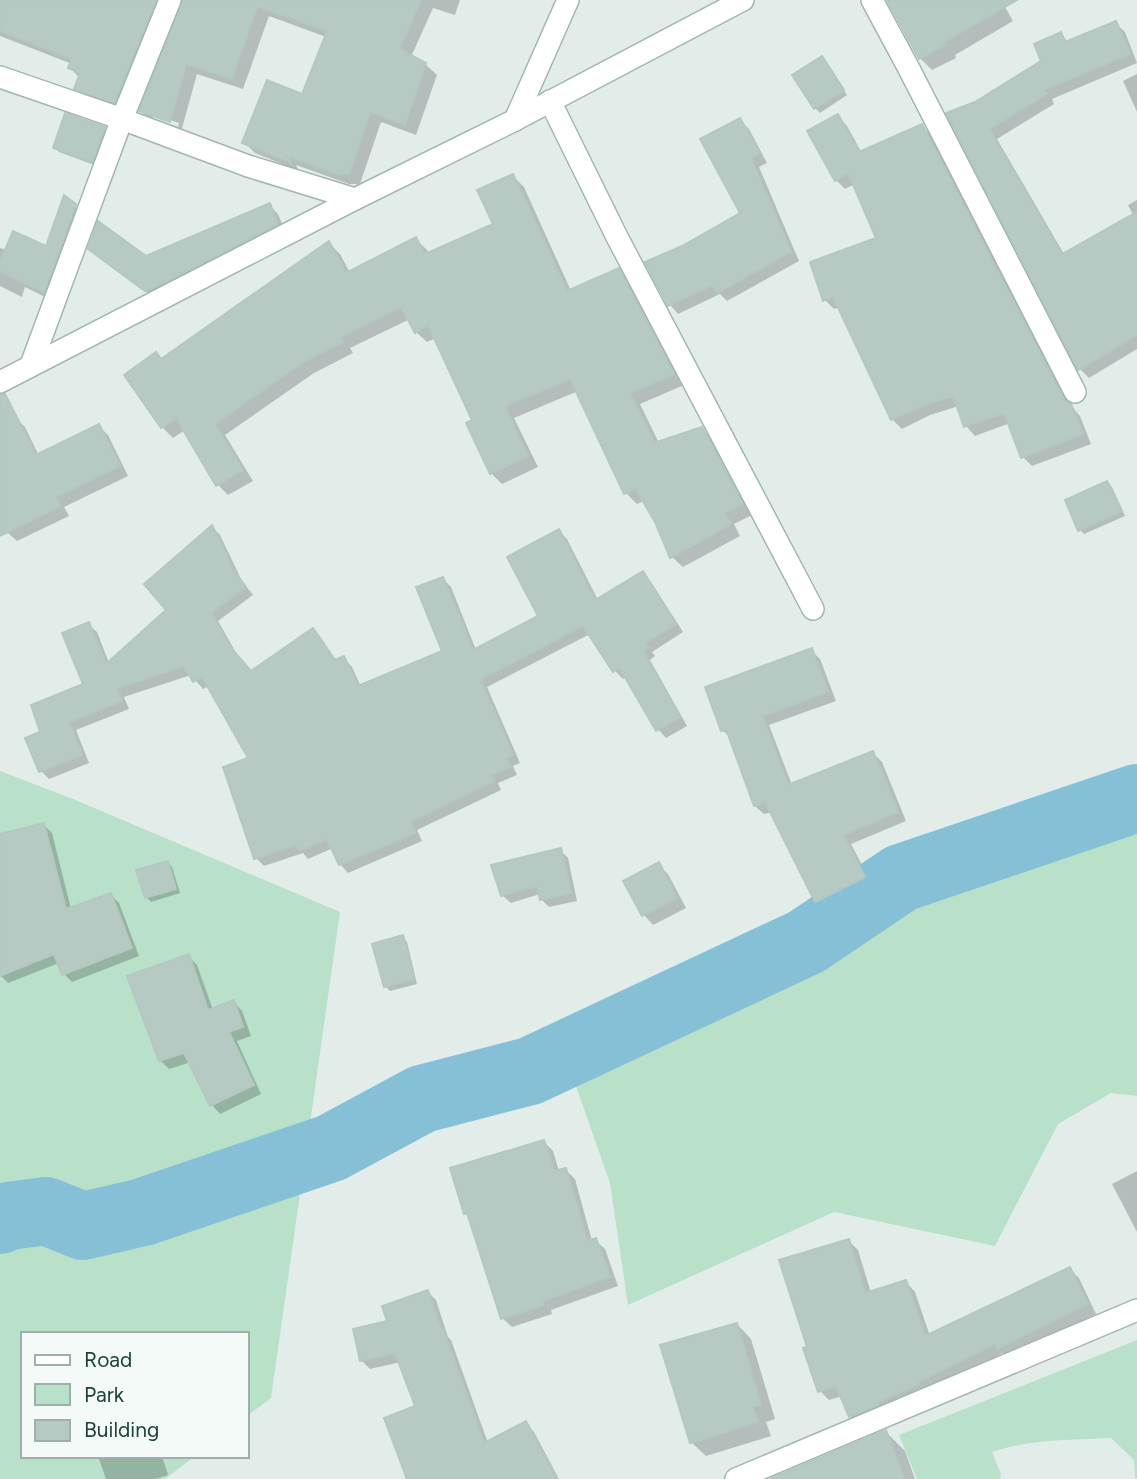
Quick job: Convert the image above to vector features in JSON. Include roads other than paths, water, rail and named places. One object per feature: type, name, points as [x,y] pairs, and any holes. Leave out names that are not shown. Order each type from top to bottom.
[{"type":"street","points":[[31,365],[122,119],[170,0]]},
{"type":"street","points":[[515,120],[568,0]]},
{"type":"street","points":[[0,382],[355,199],[515,120],[743,0]]},
{"type":"street","points":[[872,0],[1075,392]]},
{"type":"street","points":[[0,77],[248,166],[355,199]]},
{"type":"street","points":[[551,101],[617,237],[813,609]]},
{"type":"street","points":[[736,1479],[1137,1310]]},
{"type":"waterway","points":[[0,1220],[9,1216],[46,1211],[83,1226],[143,1212],[331,1148],[422,1099],[530,1071],[806,942],[901,878],[1137,798]]}]
